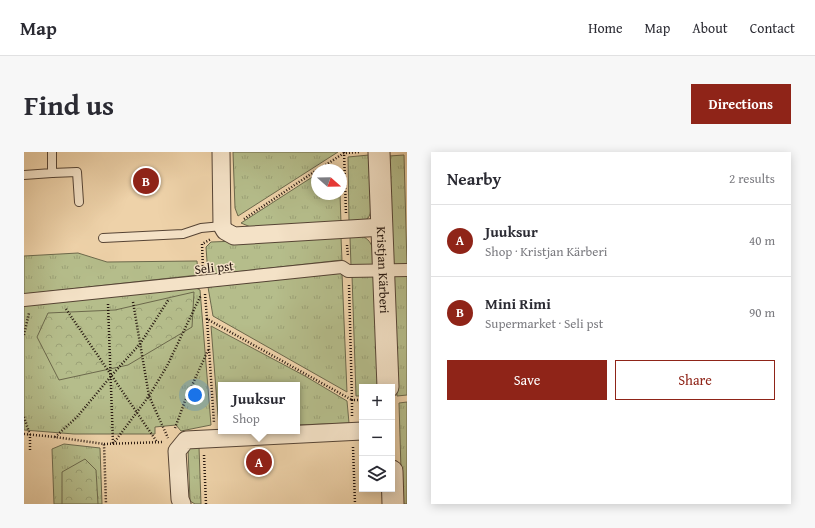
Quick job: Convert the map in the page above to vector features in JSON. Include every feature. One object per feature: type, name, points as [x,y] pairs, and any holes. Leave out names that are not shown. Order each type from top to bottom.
[{"type":"street","points":[[221,152],[222,226],[225,231],[234,236],[383,227]]},
{"type":"street","name":"Kristjan Kärberi","points":[[379,152],[388,384]]},
{"type":"street","name":"Seli pst","points":[[29,300],[342,267],[348,271],[384,269],[407,270]]},
{"type":"street","points":[[300,433],[359,431]]},
{"type":"street","points":[[182,504],[180,499],[177,452],[186,440],[213,437],[288,434]]},
{"type":"street","points":[[393,492],[393,504]]},
{"type":"lane","points":[[52,152],[52,173]]},
{"type":"lane","points":[[24,175],[77,172],[80,202]]},
{"type":"lane","points":[[103,238],[183,234],[201,228],[222,226]]},
{"type":"path","points":[[327,164],[344,152],[360,152]]},
{"type":"path","points":[[55,437],[77,417],[140,344],[178,285]]},
{"type":"path","points":[[113,444],[149,396],[167,366],[204,289]]},
{"type":"path","points":[[107,292],[112,375],[113,444]]},
{"type":"path","points":[[132,294],[149,396],[170,442]]},
{"type":"path","points":[[57,297],[112,375],[156,442]]},
{"type":"path","points":[[24,335],[29,300]]},
{"type":"path","points":[[206,504],[204,448],[213,437],[214,423],[207,319]]},
{"type":"path","points":[[170,442],[185,400],[209,347]]},
{"type":"path","points":[[24,417],[30,435],[30,452]]},
{"type":"path","points":[[24,434],[104,444],[170,442]]},
{"type":"path","points":[[104,444],[106,504]]},
{"type":"green space","points":[[233,152],[338,152],[319,164],[311,164],[311,169],[238,216],[235,208]]},
{"type":"green space","points":[[369,155],[372,188],[370,214],[368,218],[364,220],[349,222],[348,157]]},
{"type":"green space","points":[[404,155],[407,265],[393,266],[389,156]]},
{"type":"green space","points":[[311,178],[311,200],[340,200],[341,223],[253,228],[241,223]]},
{"type":"green space","points":[[362,236],[369,241],[371,245],[373,252],[373,265],[351,266],[350,237]]},
{"type":"green space","points":[[341,237],[342,260],[208,275],[206,247],[211,242]]},
{"type":"green space","points":[[78,253],[107,262],[197,261],[198,275],[24,294],[24,256]]},
{"type":"green space","points":[[407,272],[407,395],[397,396],[393,273]]},
{"type":"green space","points":[[342,273],[347,392],[213,316],[208,287]]},
{"type":"green space","points":[[374,274],[378,384],[359,384],[359,396],[356,396],[352,275]]},
{"type":"green space","points":[[196,288],[200,290],[211,425],[181,431],[176,425],[155,427],[155,434],[74,434],[24,430],[24,305]]},
{"type":"green space","points":[[194,292],[192,327],[128,365],[59,380],[37,337],[48,313],[115,310]]},
{"type":"green space","points":[[211,326],[305,376],[347,401],[349,423],[300,425],[300,382],[218,382],[218,415]]},
{"type":"green space","points":[[407,402],[407,504],[402,504],[399,403]]},
{"type":"green space","points":[[64,444],[100,448],[102,504],[54,504],[52,449]]},
{"type":"green space","points":[[199,447],[201,504],[195,504],[190,501],[188,448]]},
{"type":"green space","points":[[85,459],[96,470],[98,504],[62,504],[62,472]]},
{"type":"place","name":"Mini Rimi","points":[[146,181]]},
{"type":"place","name":"Juuksur","points":[[259,462]]}]
